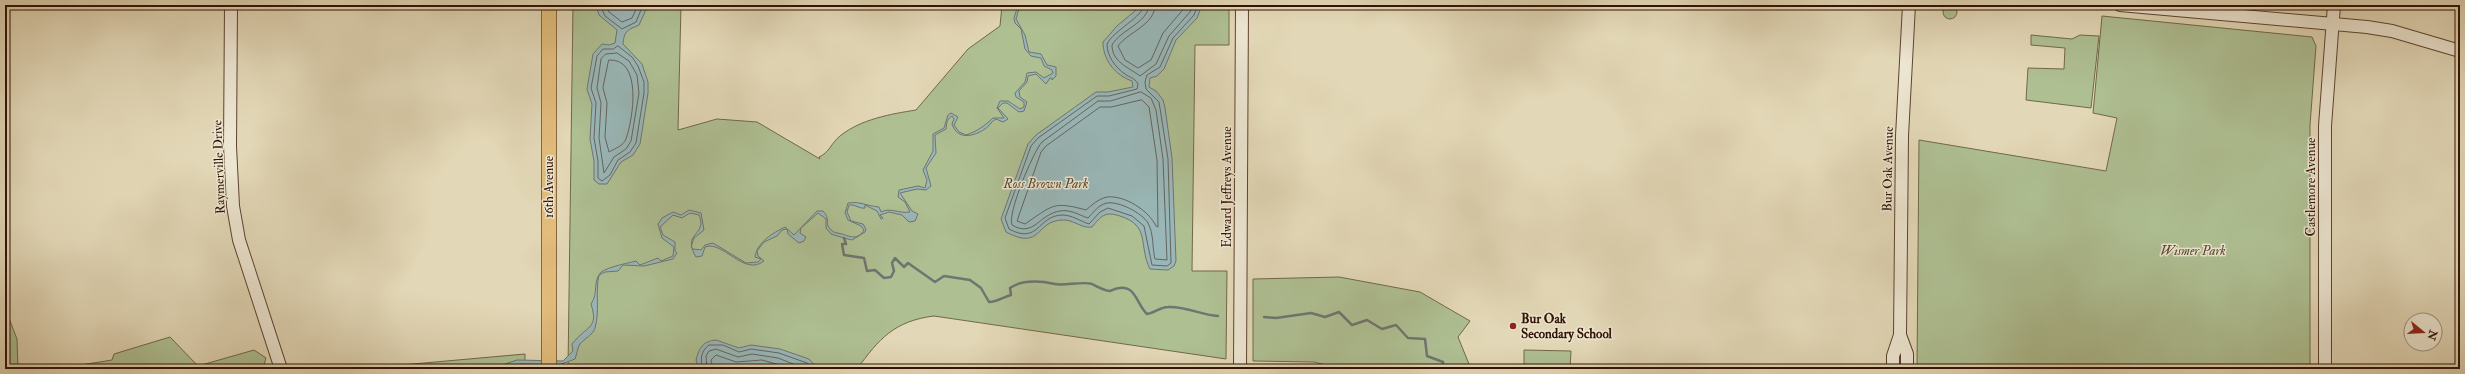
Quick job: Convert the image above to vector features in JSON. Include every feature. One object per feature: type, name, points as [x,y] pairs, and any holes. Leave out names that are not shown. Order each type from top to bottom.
[{"type":"main road","name":"16th Avenue","points":[[549,5],[549,369]]},
{"type":"street","name":"Raymerville Drive","points":[[231,5],[230,146],[233,206],[239,240],[281,369]]},
{"type":"street","name":"Edward Jeffreys Avenue","points":[[1240,369],[1242,5]]},
{"type":"street","name":"Bur Oak Avenue","points":[[1893,369],[1893,356],[1900,334],[1901,150],[1909,5]]},
{"type":"street","points":[[2120,5],[2386,30],[2460,51]]},
{"type":"street","name":"Castlemore Avenue","points":[[2325,369],[2325,126],[2334,5]]},
{"type":"street","name":"Bur Oak Avenue","points":[[1900,334],[1907,354],[1907,369]]},
{"type":"green space","name":"Ross Brown Park","points":[[573,5],[681,5],[678,130],[717,119],[757,122],[820,159],[819,157],[825,153],[837,138],[857,125],[876,118],[916,110],[968,49],[1000,26],[1002,5],[1229,5],[1229,45],[1195,45],[1192,271],[1227,271],[1226,359],[934,316],[908,322],[889,333],[880,340],[857,369],[568,369]]},
{"type":"green space","points":[[1950,5],[1955,7],[1957,12],[1955,17],[1950,19],[1945,17],[1943,12],[1945,7]]},
{"type":"green space","name":"Wismer Park","points":[[2102,16],[2312,37],[2316,46],[2310,125],[2310,369],[1917,369],[1919,140],[2106,171],[2117,118],[2093,113]]},
{"type":"green space","points":[[2031,35],[2072,39],[2080,35],[2099,36],[2091,108],[2026,100],[2028,68],[2064,69],[2065,48],[2031,45]]},
{"type":"green space","points":[[1339,277],[1420,292],[1470,321],[1458,337],[1471,369],[1341,369],[1314,362],[1253,361],[1253,279]]},
{"type":"green space","points":[[5,308],[17,339],[18,369],[5,369]]},
{"type":"green space","points":[[170,337],[198,366],[254,350],[266,358],[263,369],[56,369],[112,360],[114,354]]},
{"type":"green space","points":[[1524,350],[1571,351],[1570,369],[1524,369]]},
{"type":"green space","points":[[525,354],[525,369],[321,369],[323,367],[368,368]]},
{"type":"water","points":[[596,5],[648,5],[639,25],[627,31],[624,36],[623,44],[642,64],[648,82],[648,93],[640,144],[633,155],[621,162],[607,184],[599,184],[594,180],[594,161],[590,139],[592,104],[587,89],[593,54],[602,44],[609,45],[615,43],[617,30],[599,15]]},
{"type":"water","points":[[1018,5],[1020,5],[1016,19],[1025,35],[1029,52],[1041,54],[1047,65],[1056,67],[1056,76],[1052,80],[1052,78],[1050,78],[1046,84],[1036,74],[1028,76],[1027,82],[1019,91],[1020,97],[1027,102],[1024,111],[1019,112],[1007,103],[1003,103],[998,108],[1008,119],[1003,122],[996,119],[980,132],[966,136],[961,135],[954,129],[952,124],[954,119],[952,116],[949,119],[946,129],[935,135],[936,153],[926,168],[931,186],[926,190],[917,189],[900,193],[912,211],[918,214],[915,221],[909,222],[902,215],[889,212],[880,215],[883,218],[881,219],[877,211],[865,205],[865,208],[863,208],[849,205],[847,212],[851,221],[863,224],[866,229],[865,232],[852,240],[831,234],[826,228],[826,219],[818,213],[801,228],[800,233],[806,237],[804,241],[799,243],[788,234],[787,229],[782,230],[777,236],[764,242],[757,251],[758,256],[764,261],[756,265],[749,265],[741,262],[719,248],[712,246],[705,247],[702,256],[696,257],[692,248],[701,250],[705,245],[713,243],[746,263],[758,262],[761,259],[755,257],[756,252],[762,242],[785,227],[794,235],[817,211],[823,211],[827,216],[828,226],[832,231],[854,237],[862,233],[864,230],[861,226],[848,220],[845,213],[848,203],[856,203],[879,207],[881,212],[891,210],[910,212],[905,202],[898,197],[899,190],[918,186],[925,188],[927,180],[923,170],[933,151],[933,134],[944,128],[948,115],[951,113],[958,117],[954,125],[959,132],[966,135],[981,128],[993,118],[1004,118],[997,108],[1000,101],[1008,101],[1020,109],[1024,107],[1024,102],[1016,97],[1015,93],[1025,82],[1027,73],[1036,72],[1044,78],[1053,73],[1052,70],[1044,66],[1041,58],[1031,56],[1025,49],[1021,29],[1015,23],[1014,18]]},
{"type":"water","points":[[1142,5],[1202,5],[1197,18],[1176,40],[1164,69],[1157,76],[1150,78],[1149,87],[1156,91],[1163,100],[1172,158],[1176,261],[1174,266],[1168,270],[1150,269],[1140,231],[1130,220],[1120,216],[1107,214],[1101,217],[1092,227],[1085,227],[1066,220],[1053,222],[1032,237],[1026,238],[1018,237],[1006,232],[1001,219],[1028,144],[1036,135],[1096,92],[1108,92],[1133,87],[1132,81],[1120,75],[1111,66],[1105,55],[1103,42],[1117,26]]},
{"type":"water","points":[[689,210],[701,213],[704,230],[694,238],[692,245],[691,243],[693,238],[700,227],[701,222],[699,215],[690,213],[682,218],[673,215],[660,227],[663,235],[675,242],[675,251],[677,253],[673,259],[644,266],[623,265],[618,271],[605,272],[599,275],[601,272],[618,265],[636,261],[640,265],[658,258],[661,261],[673,256],[674,247],[662,238],[658,224],[662,218],[673,212],[681,215]]},
{"type":"water","points":[[599,275],[595,328],[592,333],[580,344],[575,359],[559,365],[521,364],[490,369],[517,360],[563,361],[573,351],[572,344],[592,323],[594,318],[591,304],[595,295]]},
{"type":"water","points":[[716,340],[739,348],[751,345],[780,349],[809,359],[818,369],[699,369],[696,360],[700,349],[708,342]]},
{"type":"waterway","points":[[844,238],[846,244],[842,244],[844,255],[864,258],[867,271],[875,270],[884,278],[891,277],[894,271],[892,263],[895,258],[904,267],[908,263],[935,282],[944,276],[970,280],[981,288],[989,302],[1011,295],[1010,288],[1026,282],[1059,284],[1088,283],[1110,291],[1119,288],[1130,290],[1147,314],[1165,307],[1175,307],[1218,316]]},
{"type":"waterway","points":[[1264,317],[1276,318],[1311,313],[1325,317],[1339,312],[1352,325],[1367,320],[1382,329],[1396,325],[1408,338],[1425,339],[1427,356],[1443,362],[1443,369]]},
{"type":"place","name":"Bur Oak Secondary School","points":[[1513,326]]}]
